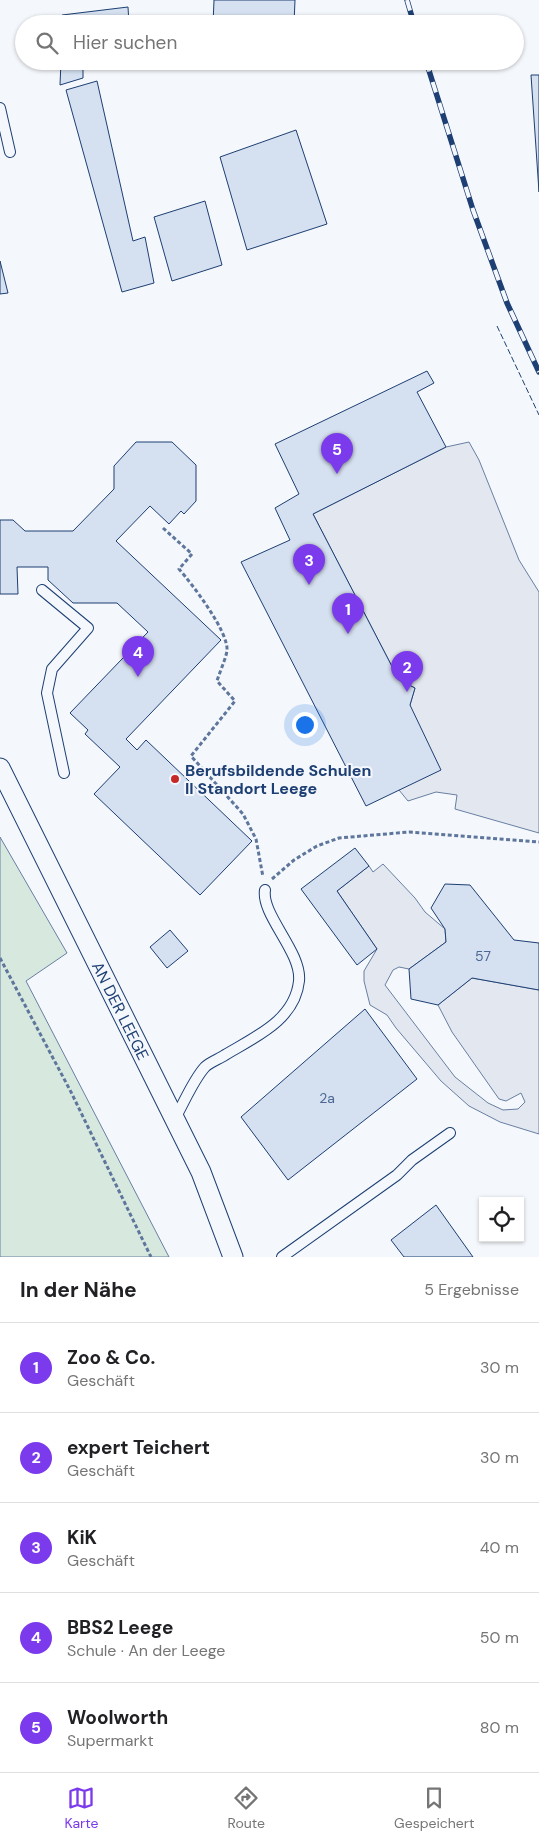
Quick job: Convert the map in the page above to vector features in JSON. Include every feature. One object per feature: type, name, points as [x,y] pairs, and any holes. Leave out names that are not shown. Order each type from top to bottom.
[{"type":"street","name":"AN DER LEEGE","points":[[0,768],[201,1172],[233,1257]]},
{"type":"lane","points":[[0,108],[10,152]]},
{"type":"lane","points":[[42,590],[88,628],[52,669],[47,693],[64,773]]},
{"type":"lane","points":[[174,1121],[205,1067],[259,1035],[289,1011],[298,993],[300,976],[292,953],[266,900],[265,890]]},
{"type":"lane","points":[[282,1257],[397,1175],[412,1160],[450,1133]]},
{"type":"path","points":[[163,528],[192,554],[179,569],[214,616],[226,640],[227,651],[217,681],[236,701],[191,756],[243,814],[256,839],[265,890]]},
{"type":"path","points":[[265,890],[274,876],[294,860],[317,846],[339,838],[409,832],[539,842]]},
{"type":"path","points":[[0,958],[71,1092],[152,1257]]},
{"type":"shaded area","points":[[469,442],[479,460],[519,560],[539,592],[539,833],[455,809],[457,795],[436,792],[408,801],[399,790],[410,705],[415,688],[399,680],[313,514],[446,447]]},
{"type":"shaded area","points":[[0,837],[67,953],[26,981],[169,1257],[0,1257]]},
{"type":"shaded area","points":[[383,864],[415,898],[425,912],[445,929],[446,942],[409,969],[399,967],[393,970],[385,985],[455,1077],[488,1103],[503,1110],[518,1109],[525,1102],[521,1093],[506,1101],[499,1099],[452,1032],[438,1005],[472,978],[539,990],[539,1134],[500,1122],[469,1106],[441,1081],[387,1015],[370,1005],[364,981],[364,971],[377,949],[337,891],[369,866],[373,872]]},
{"type":"building","points":[[214,0],[295,0],[294,15],[213,15]]},
{"type":"building","points":[[128,7],[128,15],[62,15]]},
{"type":"building","points":[[61,70],[83,70],[83,78],[60,85]]},
{"type":"building","points":[[531,75],[539,75],[539,192]]},
{"type":"building","points":[[97,81],[133,241],[145,237],[154,283],[122,292],[66,90]]},
{"type":"building","points":[[296,130],[327,224],[247,250],[220,157]]},
{"type":"building","points":[[205,201],[222,265],[172,281],[154,217]]},
{"type":"building","points":[[0,261],[8,293],[0,294]]},
{"type":"building","points":[[427,371],[434,383],[417,392],[446,447],[313,514],[399,680],[415,688],[410,705],[441,770],[366,806],[241,562],[290,540],[275,508],[299,494],[275,444]]},
{"type":"building","points":[[136,442],[172,442],[196,465],[196,501],[184,514],[181,511],[169,524],[150,506],[116,541],[221,640],[126,739],[137,750],[146,740],[252,841],[200,895],[94,794],[120,767],[85,734],[88,730],[70,713],[148,632],[117,603],[73,603],[48,580],[48,567],[17,567],[18,594],[0,594],[0,520],[13,520],[25,531],[73,531],[114,489],[114,466]]},
{"type":"building","points":[[355,848],[369,866],[337,891],[377,949],[357,965],[301,889]]},
{"type":"building","points":[[445,884],[470,885],[514,940],[539,943],[539,990],[472,978],[438,1005],[411,999],[409,969],[446,942],[445,929],[431,908]]},
{"type":"building","points":[[170,930],[188,951],[167,968],[150,947]]},
{"type":"building","points":[[365,1009],[417,1079],[288,1180],[241,1117]]},
{"type":"building","points":[[436,1205],[473,1257],[404,1257],[391,1240]]},
{"type":"railway","points":[[407,0],[411,15]]},
{"type":"railway","points":[[429,70],[473,210],[507,303],[539,372]]},
{"type":"fence","points":[[497,326],[539,415]]},
{"type":"place","name":"Woolworth","points":[[337,474]]},
{"type":"place","name":"KiK","points":[[309,585]]},
{"type":"place","name":"Zoo & Co.","points":[[348,634]]},
{"type":"place","name":"BBS2 Leege","points":[[138,677]]},
{"type":"place","name":"expert Teichert","points":[[407,692]]},
{"type":"place","name":"Berufsbildende Schulen II Standort Leege","points":[[175,779]]}]
